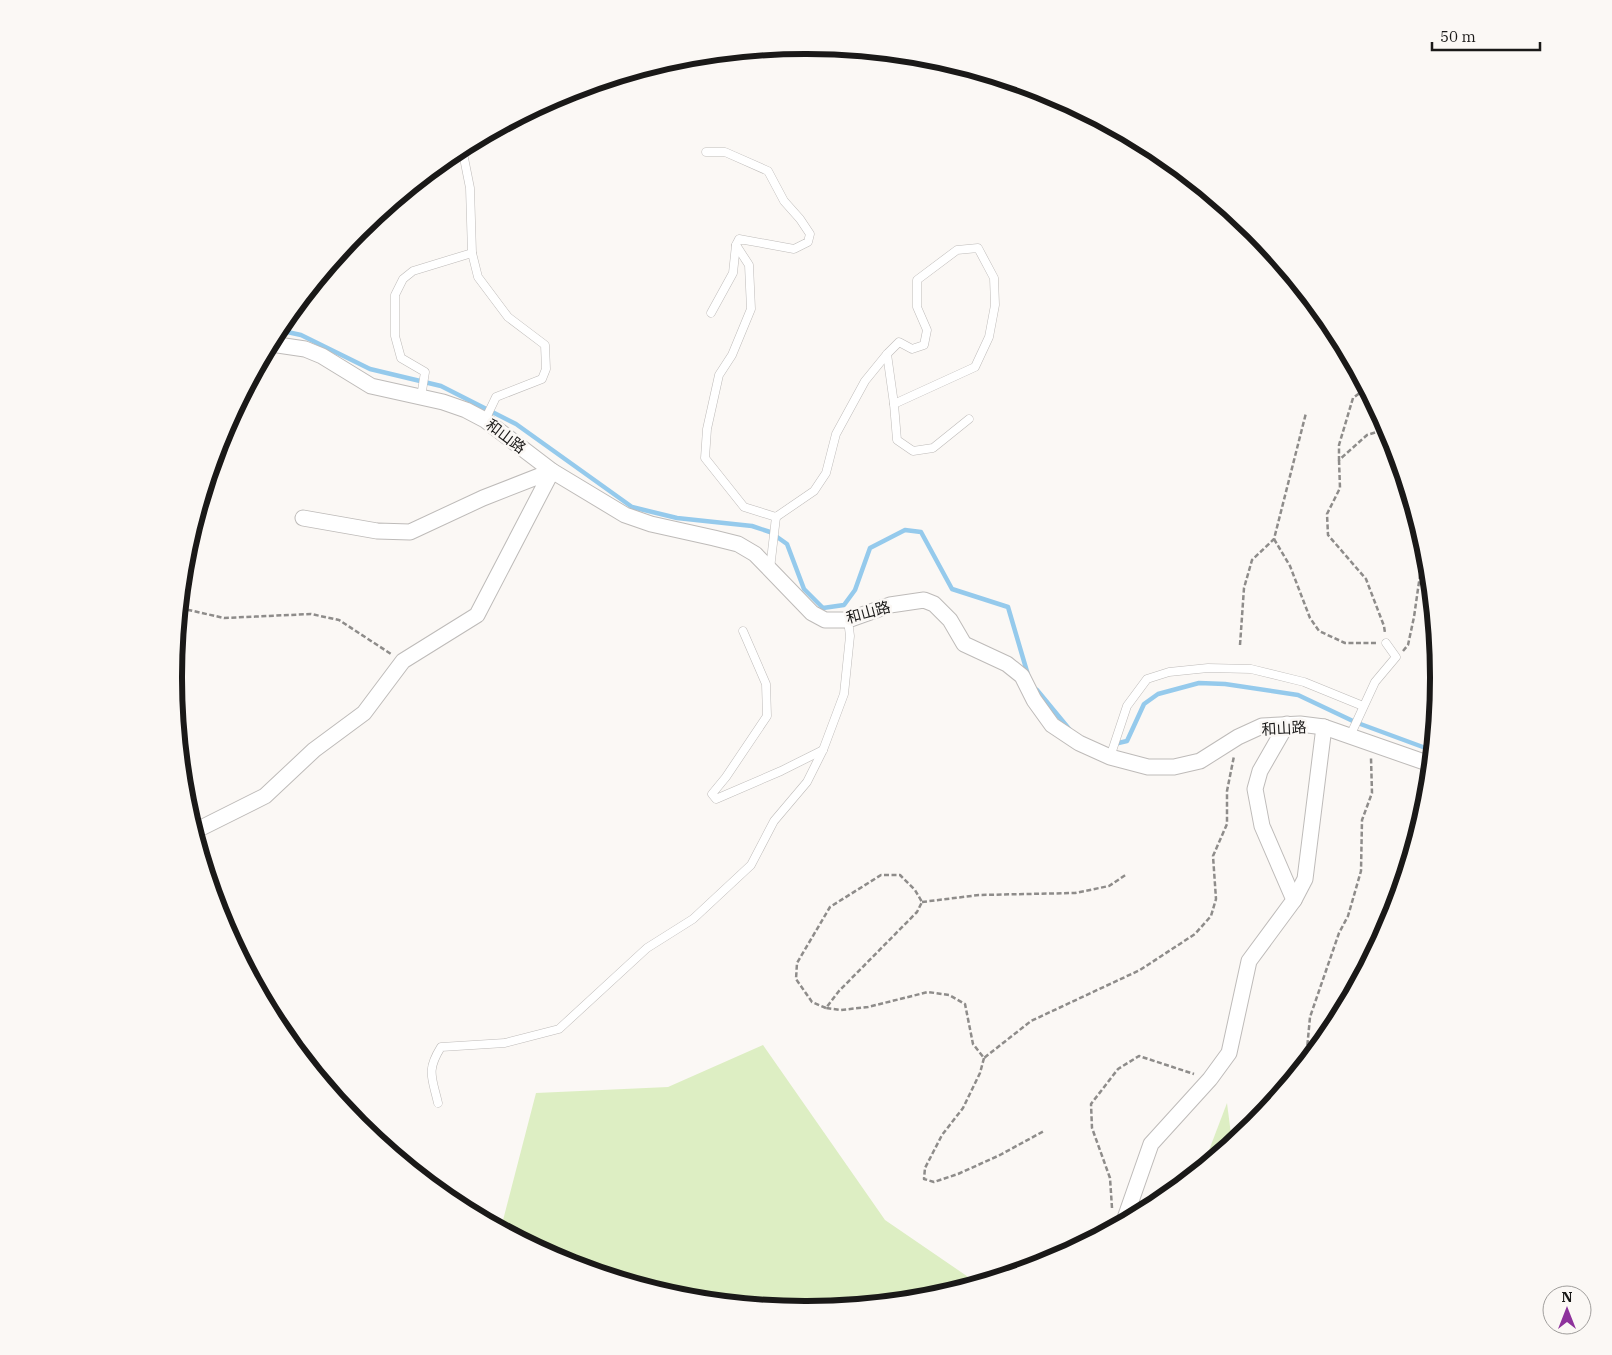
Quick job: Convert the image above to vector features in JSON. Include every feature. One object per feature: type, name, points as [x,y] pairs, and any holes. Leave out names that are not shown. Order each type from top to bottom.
[{"type":"street","name":"和山路","points":[[278,345],[305,349],[322,356],[371,386],[421,397],[466,410],[486,420],[552,472],[625,514],[651,524],[738,544],[754,554],[812,613],[825,620],[848,620],[890,605],[924,600],[934,604],[950,620],[964,644],[1007,664],[1022,676],[1034,700],[1052,725],[1079,743],[1110,758],[1148,767],[1174,767],[1200,761],[1238,737],[1262,726],[1287,724],[1324,727],[1424,762]]},
{"type":"street","points":[[303,518],[377,531],[410,532],[483,498],[552,472]]},
{"type":"street","points":[[201,828],[265,796],[314,750],[364,713],[403,661],[477,615],[552,472]]},
{"type":"street","points":[[1287,724],[1260,771],[1255,789],[1262,826],[1294,900]]},
{"type":"street","points":[[1127,1212],[1151,1144],[1210,1079],[1228,1053],[1249,961],[1294,900],[1305,879],[1324,727]]},
{"type":"lane","points":[[706,152],[725,152],[768,171],[784,201],[810,234],[808,242],[794,249],[739,239],[736,245],[733,273],[711,313]]},
{"type":"lane","points":[[464,156],[470,188],[472,254],[478,276],[508,317],[545,345],[546,369],[542,379],[496,397],[486,420]]},
{"type":"lane","points":[[736,245],[749,265],[751,309],[732,355],[719,375],[707,429],[705,458],[744,507],[776,517]]},
{"type":"lane","points":[[770,570],[776,517],[814,491],[826,473],[836,434],[865,382],[899,342],[912,349],[924,345],[927,330],[917,306],[918,280],[957,250],[978,248],[994,278],[995,305],[989,337],[975,367],[894,404]]},
{"type":"lane","points":[[421,397],[424,372],[401,358],[395,336],[395,295],[403,279],[414,271],[472,254]]},
{"type":"lane","points":[[888,354],[897,440],[913,450],[933,448],[969,419]]},
{"type":"lane","points":[[438,1103],[431,1074],[433,1061],[441,1047],[505,1042],[558,1028],[647,948],[693,919],[751,865],[774,821],[807,782],[823,750],[844,694],[850,636],[848,620]]},
{"type":"lane","points":[[743,631],[766,684],[767,716],[726,778],[712,794],[716,799],[781,771],[823,750]]},
{"type":"lane","points":[[1350,736],[1375,682],[1396,657],[1386,642]]},
{"type":"lane","points":[[1110,758],[1127,706],[1147,679],[1169,672],[1208,668],[1251,669],[1304,682],[1363,706]]},
{"type":"path","points":[[1274,539],[1290,566],[1310,618],[1319,631],[1345,643],[1386,642],[1384,626],[1366,580],[1328,535],[1328,514],[1340,488],[1339,445],[1353,398],[1360,393]]},
{"type":"path","points":[[1240,645],[1244,588],[1252,560],[1274,539],[1306,413]]},
{"type":"path","points":[[1339,460],[1367,435],[1378,431]]},
{"type":"path","points":[[1396,657],[1408,645],[1420,572]]},
{"type":"path","points":[[187,610],[224,618],[311,614],[339,620],[403,661]]},
{"type":"path","points":[[1044,1131],[1000,1155],[958,1174],[934,1182],[924,1179],[925,1168],[942,1135],[963,1108],[980,1073],[984,1058],[1031,1021],[1140,970],[1195,934],[1211,916],[1216,899],[1213,856],[1227,824],[1226,791],[1238,737]]},
{"type":"path","points":[[1307,1049],[1310,1017],[1339,933],[1348,916],[1361,871],[1362,820],[1372,793],[1370,744]]},
{"type":"path","points":[[922,902],[979,895],[1075,893],[1109,886],[1127,874]]},
{"type":"path","points":[[922,902],[916,890],[900,875],[881,875],[830,907],[797,963],[796,979],[812,1002],[826,1008],[841,1010],[868,1007],[928,992],[949,995],[965,1004],[973,1044],[984,1058]]},
{"type":"path","points":[[826,1008],[839,991],[917,912],[922,902]]},
{"type":"path","points":[[1112,1208],[1110,1178],[1092,1128],[1092,1104],[1118,1069],[1139,1056],[1210,1079]]},
{"type":"green space","points":[[763,1045],[885,1220],[971,1279],[928,1289],[847,1300],[765,1300],[725,1296],[645,1280],[606,1268],[567,1254],[502,1222],[536,1093],[668,1087]]},
{"type":"green space","points":[[1227,1103],[1231,1133],[1208,1154]]},
{"type":"waterway","points":[[286,332],[301,335],[370,369],[441,386],[516,424],[632,507],[677,518],[752,526],[770,532],[787,544],[804,589],[823,608],[844,605],[855,590],[870,548],[905,530],[921,532],[952,589],[1008,607],[1028,675]]},
{"type":"waterway","points":[[1114,744],[1127,741],[1144,704],[1158,694],[1199,683],[1225,684],[1298,695],[1355,722],[1425,748]]},
{"type":"waterway","points":[[1037,690],[1070,730]]}]
